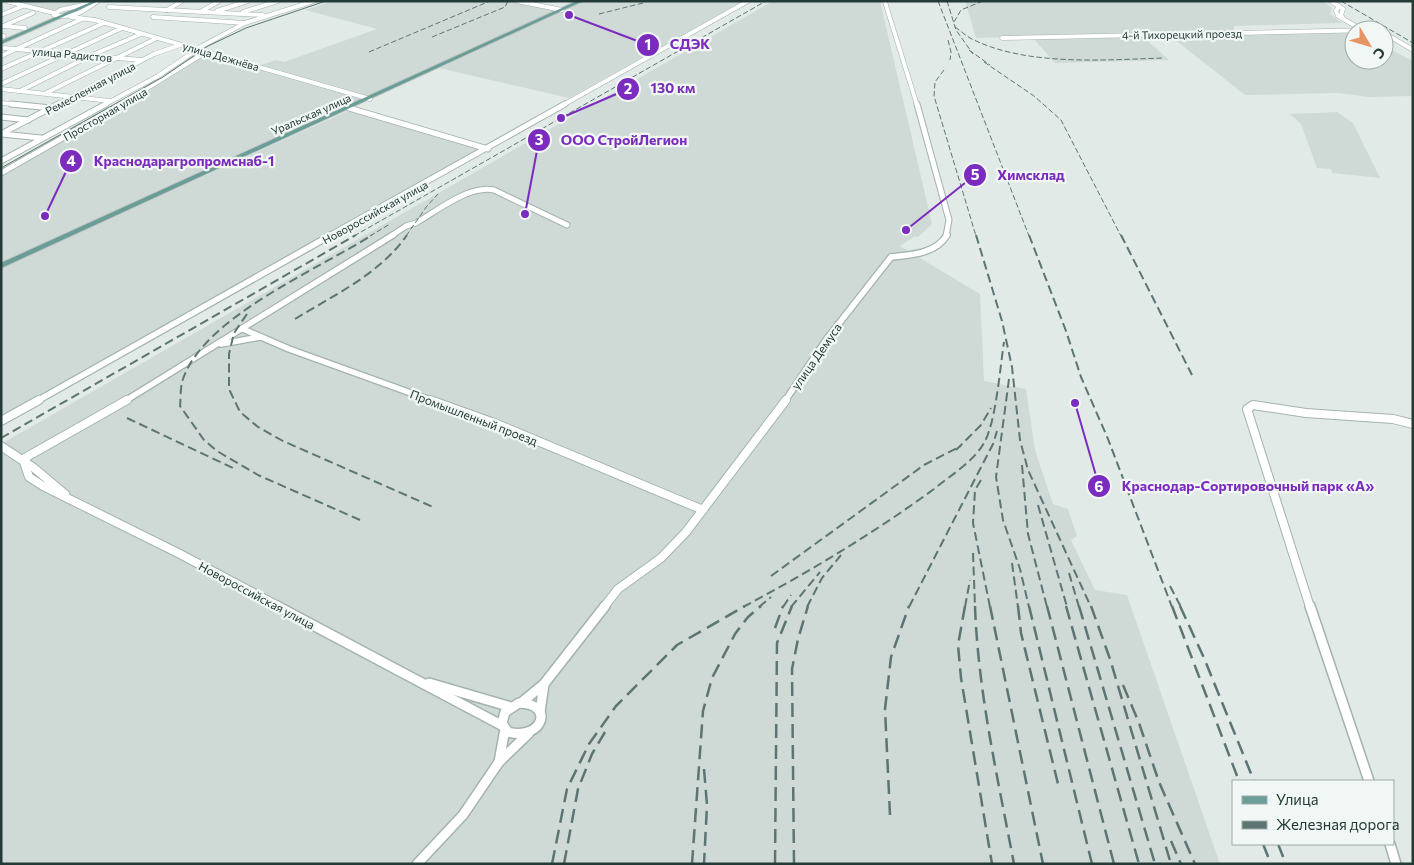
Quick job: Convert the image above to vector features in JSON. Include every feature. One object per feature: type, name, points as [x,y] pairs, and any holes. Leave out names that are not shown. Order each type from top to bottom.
[{"type":"main road","points":[[83,8],[93,1]]},
{"type":"main road","points":[[2,44],[58,16],[98,1]]},
{"type":"main road","name":"Уральская улица","points":[[1,266],[581,1]]},
{"type":"street","points":[[182,1],[153,17],[245,23],[314,1]]},
{"type":"street","points":[[188,19],[218,1]]},
{"type":"street","points":[[212,12],[248,1]]},
{"type":"street","points":[[238,14],[278,1]]},
{"type":"street","points":[[517,1],[562,10]]},
{"type":"street","name":"Новороссийская улица","points":[[1,421],[488,149],[748,1]]},
{"type":"street","points":[[1330,1],[1339,6],[1336,13],[1346,20]]},
{"type":"street","points":[[1,4],[8,2],[58,16],[71,8],[88,4]]},
{"type":"street","name":"улица Демуса","points":[[521,703],[544,684],[618,589],[661,558],[686,532],[755,438],[783,404],[826,340],[891,257],[924,252],[940,242],[948,233],[949,220],[911,82],[885,2]]},
{"type":"street","points":[[1,14],[23,6]]},
{"type":"street","points":[[109,7],[268,16]]},
{"type":"street","points":[[71,8],[83,8],[95,20]]},
{"type":"street","points":[[71,17],[82,14],[83,8]]},
{"type":"street","points":[[2,26],[33,14]]},
{"type":"street","name":"улица Дежнёва","points":[[58,16],[95,20],[370,99]]},
{"type":"street","points":[[1,56],[83,18]]},
{"type":"street","points":[[1,69],[104,23]]},
{"type":"street","name":"Просторная улица","points":[[1,161],[158,76],[197,50],[245,23]]},
{"type":"street","points":[[2,26],[25,28]]},
{"type":"street","points":[[1,84],[122,28]]},
{"type":"street","name":"4-й Тихорецкий проезд","points":[[1002,38],[1344,30]]},
{"type":"street","points":[[20,91],[92,55],[142,34]]},
{"type":"street","points":[[46,93],[157,38]]},
{"type":"street","points":[[1394,39],[1413,50]]},
{"type":"street","name":"улица Радистов","points":[[2,44],[17,49],[141,60]]},
{"type":"street","name":"Ремесленная улица","points":[[2,134],[141,60],[160,51],[180,45]]},
{"type":"street","name":"Просторная улица","points":[[1,173],[146,90],[206,52]]},
{"type":"street","points":[[1,89],[111,101]]},
{"type":"street","points":[[1,103],[51,108]]},
{"type":"street","points":[[346,109],[488,149]]},
{"type":"street","points":[[1,117],[28,120]]},
{"type":"street","points":[[2,134],[42,138]]},
{"type":"street","points":[[1,446],[15,452],[23,459],[98,416],[388,239],[406,226],[473,190],[484,188],[494,190],[567,225]]},
{"type":"street","name":"Промышленный проезд","points":[[242,328],[289,349],[496,424],[703,510]]},
{"type":"street","points":[[206,350],[232,341],[262,337]]},
{"type":"street","points":[[1369,780],[1302,585],[1247,409],[1254,405],[1306,413],[1393,419],[1413,424]]},
{"type":"street","name":"Новороссийская улица","points":[[23,459],[29,477],[43,486],[180,554],[416,679]]},
{"type":"street","points":[[416,679],[511,707]]},
{"type":"street","points":[[416,679],[516,735],[529,733]]},
{"type":"street","points":[[417,864],[463,815],[499,762],[539,724],[544,684]]},
{"type":"street","points":[[499,762],[504,728],[503,716],[511,707],[521,703],[531,704],[540,712]]},
{"type":"street","points":[[1390,845],[1396,864]]},
{"type":"shaded area","points":[[10,1],[77,1],[76,5],[50,11]]},
{"type":"shaded area","points":[[332,1],[509,1],[558,11],[370,96],[261,65],[276,60],[284,62],[377,29],[305,10]]},
{"type":"shaded area","points":[[585,1],[743,1],[569,98],[439,68]]},
{"type":"shaded area","points":[[773,1],[880,1],[932,224],[918,237],[915,236],[900,246],[980,294],[984,381],[1026,389],[1035,450],[1053,504],[1068,509],[1077,536],[1071,540],[1095,590],[1127,595],[1220,864],[1,864],[1,444]]},
{"type":"shaded area","points":[[965,1],[1322,1],[1332,8],[1330,14],[1342,23],[1234,26],[1234,31],[976,38]]},
{"type":"shaded area","points":[[1344,31],[1344,70],[1394,70],[1394,51],[1413,61],[1413,96],[1368,97],[1339,93],[1245,95],[1169,35]]},
{"type":"shaded area","points":[[1141,35],[1169,60],[1055,63],[1033,38]]},
{"type":"shaded area","points":[[206,54],[364,99],[1,263],[1,174],[151,89]]},
{"type":"shaded area","points":[[350,110],[481,148],[1,418],[1,268]]},
{"type":"shaded area","points":[[1337,112],[1353,123],[1380,178],[1332,173],[1331,169],[1317,168],[1301,124],[1290,114]]},
{"type":"tram line","points":[[1,168],[163,77],[208,46],[246,28],[326,1]]},
{"type":"railway","points":[[369,52],[490,1]]},
{"type":"railway","points":[[432,37],[505,7],[508,1]]},
{"type":"railway","points":[[354,236],[766,1]]},
{"type":"railway","points":[[938,1],[1029,236]]},
{"type":"railway","points":[[947,1],[955,27]]},
{"type":"railway","points":[[954,22],[961,10],[983,1]]},
{"type":"railway","points":[[1341,1],[1413,43]]},
{"type":"railway","points":[[599,14],[643,3]]},
{"type":"railway","points":[[955,27],[971,39],[995,48],[1042,58],[1092,60],[1163,58]]},
{"type":"railway","points":[[955,27],[971,52]]},
{"type":"railway","points":[[948,40],[951,52],[950,60]]},
{"type":"railway","points":[[971,52],[990,65]]},
{"type":"railway","points":[[984,62],[1034,96],[1061,120],[1121,236]]},
{"type":"railway","points":[[944,70],[935,82],[934,96],[976,236]]},
{"type":"railway","points":[[406,236],[438,194]]},
{"type":"railway","points":[[370,236],[390,224]]},
{"type":"railway","points":[[1,438],[356,235]]},
{"type":"railway","points":[[360,520],[258,475],[217,451],[204,440],[180,406],[183,379],[195,356],[214,335],[238,315],[266,296],[372,235]]},
{"type":"railway","points":[[295,319],[356,283],[384,261],[407,235]]},
{"type":"railway","points":[[976,235],[1002,321],[1012,367],[1020,440],[1028,470],[1091,607]]},
{"type":"railway","points":[[1029,235],[1066,331],[1081,377],[1108,439],[1172,607]]},
{"type":"railway","points":[[1121,235],[1192,375]]},
{"type":"railway","points":[[247,314],[234,333],[229,354],[229,389],[240,412],[258,427],[283,441],[433,507]]},
{"type":"railway","points":[[743,607],[817,566],[865,536],[934,489],[974,456],[984,443],[992,422],[1004,342]]},
{"type":"railway","points":[[1009,379],[996,477],[1003,520],[1020,569],[1029,607]]},
{"type":"railway","points":[[959,447],[981,425],[991,408]]},
{"type":"railway","points":[[127,418],[235,469]]},
{"type":"railway","points":[[909,607],[993,444],[997,431]]},
{"type":"railway","points":[[771,576],[924,465],[959,447]]},
{"type":"railway","points":[[956,450],[959,447]]},
{"type":"railway","points":[[1022,465],[1028,534],[1047,607]]},
{"type":"railway","points":[[981,480],[975,490],[973,523],[990,607]]},
{"type":"railway","points":[[1038,505],[1067,607]]},
{"type":"railway","points":[[973,553],[975,607]]},
{"type":"railway","points":[[807,607],[822,578],[841,555]]},
{"type":"railway","points":[[1012,563],[1018,607]]},
{"type":"railway","points":[[791,607],[820,572]]},
{"type":"railway","points":[[1069,573],[1079,607]]},
{"type":"railway","points":[[965,607],[970,580]]},
{"type":"railway","points":[[1170,586],[1181,607]]},
{"type":"railway","points":[[783,607],[791,595]]},
{"type":"railway","points":[[759,607],[771,597]]},
{"type":"railway","points":[[552,864],[567,789],[589,744],[616,706],[677,645],[745,606]]},
{"type":"railway","points":[[692,864],[703,711],[712,678],[735,634],[748,617],[761,606]]},
{"type":"railway","points":[[775,628],[783,606]]},
{"type":"railway","points":[[775,864],[777,643],[792,606]]},
{"type":"railway","points":[[794,864],[792,669],[798,639],[808,606]]},
{"type":"railway","points":[[890,815],[885,709],[891,657],[909,606]]},
{"type":"railway","points":[[965,606],[958,645],[961,678],[992,864]]},
{"type":"railway","points":[[975,606],[984,703],[1014,864]]},
{"type":"railway","points":[[990,606],[1043,864]]},
{"type":"railway","points":[[1018,606],[1021,633],[1059,788]]},
{"type":"railway","points":[[1029,606],[1092,864]]},
{"type":"railway","points":[[1047,606],[1114,864]]},
{"type":"railway","points":[[1066,606],[1139,864]]},
{"type":"railway","points":[[1079,606],[1155,864]]},
{"type":"railway","points":[[1091,606],[1110,659],[1171,864]]},
{"type":"railway","points":[[1172,606],[1239,780]]},
{"type":"railway","points":[[1180,606],[1204,658],[1254,780]]},
{"type":"railway","points":[[1123,685],[1139,723],[1159,782],[1195,864]]},
{"type":"railway","points":[[564,864],[578,789],[592,754],[605,732]]},
{"type":"railway","points":[[704,769],[707,805],[704,864]]},
{"type":"railway","points":[[1171,841],[1181,864]]},
{"type":"railway","points":[[1263,845],[1271,864]]},
{"type":"railway","points":[[1278,845],[1286,864]]},
{"type":"place","name":"СДЭК","points":[[569,15]]},
{"type":"place","name":"130 км","points":[[561,118]]},
{"type":"place","name":"ООО СтройЛегион","points":[[525,214]]},
{"type":"place","name":"Краснодарагропромснаб-1","points":[[45,216]]},
{"type":"place","name":"Химсклад","points":[[906,230]]},
{"type":"place","name":"Краснодар-Сортировочный парк «А»","points":[[1075,403]]}]
